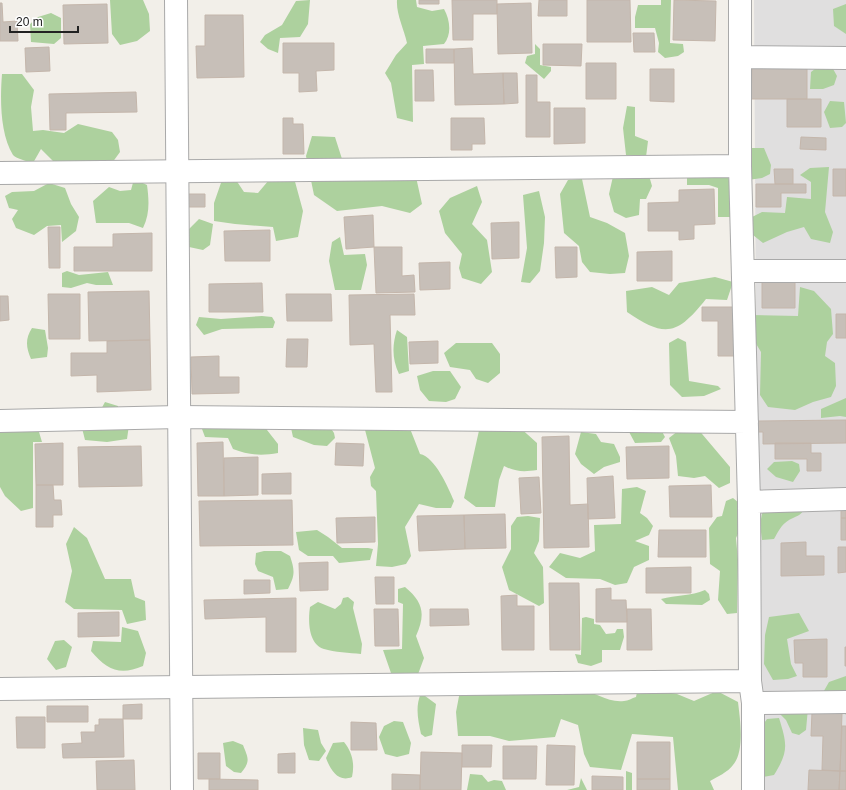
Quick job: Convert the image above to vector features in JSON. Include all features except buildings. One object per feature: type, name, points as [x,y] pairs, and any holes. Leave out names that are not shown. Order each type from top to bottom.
[{"type":"street","points":[[176,0],[182,790]]},
{"type":"street","points":[[740,0],[740,166],[750,502],[750,681],[753,703],[753,790]]},
{"type":"street","points":[[741,57],[846,58]]},
{"type":"street","points":[[0,173],[740,166]]},
{"type":"street","points":[[744,272],[846,271]]},
{"type":"street","points":[[0,421],[179,417],[747,422]]},
{"type":"street","points":[[750,502],[846,499]]},
{"type":"street","points":[[0,689],[750,681]]},
{"type":"street","points":[[753,703],[846,702]]},
{"type":"shaded area","points":[[754,0],[846,0],[846,790],[759,790]]},
{"type":"green space","points":[[110,0],[143,0],[149,14],[150,31],[137,41],[120,45],[112,34]]},
{"type":"green space","points":[[310,0],[308,24],[300,37],[280,38],[278,53],[268,49],[260,42],[265,35],[282,25],[296,1]]},
{"type":"green space","points":[[397,0],[416,0],[417,7],[432,11],[444,9],[449,22],[448,36],[444,44],[423,46],[424,64],[412,65],[413,122],[397,118],[391,83],[385,73],[396,55],[407,43],[399,16]]},
{"type":"green space","points":[[661,0],[671,0],[670,43],[683,44],[684,52],[678,56],[665,58],[658,52],[659,43],[655,28],[635,28],[635,17],[638,5],[661,5]]},
{"type":"green space","points":[[846,4],[846,34],[834,26],[833,9]]},
{"type":"green space","points":[[51,13],[61,18],[61,38],[54,44],[31,42],[30,24],[38,17]]},
{"type":"green space","points":[[535,44],[540,49],[540,65],[551,67],[551,71],[544,79],[525,63],[527,56],[535,54]]},
{"type":"green space","points":[[819,66],[832,67],[837,76],[834,85],[823,89],[810,89],[811,72]]},
{"type":"green space","points":[[2,74],[22,74],[34,90],[31,107],[33,131],[43,130],[64,133],[78,124],[112,132],[118,140],[120,152],[112,163],[66,163],[53,161],[41,149],[33,163],[13,155],[3,127],[1,105]]},
{"type":"green space","points":[[830,101],[844,102],[846,123],[842,127],[830,128],[824,112]]},
{"type":"green space","points":[[627,106],[635,107],[635,136],[648,141],[646,157],[626,155],[623,128]]},
{"type":"green space","points":[[312,136],[335,137],[342,159],[416,177],[422,204],[410,213],[382,206],[337,211],[314,195],[306,156]]},
{"type":"green space","points":[[750,148],[764,148],[771,165],[770,174],[762,178],[748,180]]},
{"type":"green space","points":[[829,167],[825,212],[833,232],[830,243],[811,239],[804,227],[787,232],[763,243],[748,231],[750,218],[762,212],[785,213],[787,197],[811,199],[811,182],[800,175],[810,168]]},
{"type":"green space","points":[[614,172],[648,172],[652,186],[646,199],[640,199],[639,215],[626,218],[614,212],[609,194]]},
{"type":"green space","points":[[687,172],[728,176],[733,200],[730,217],[718,217],[718,188],[709,185],[687,185]]},
{"type":"green space","points":[[274,174],[294,178],[303,211],[298,237],[276,241],[273,227],[214,221],[214,203],[222,180],[236,180],[244,192],[258,193]]},
{"type":"green space","points":[[134,179],[147,185],[148,207],[147,217],[143,228],[129,223],[96,223],[93,201],[109,187],[120,191],[131,190]]},
{"type":"green space","points":[[582,179],[590,217],[607,223],[625,233],[629,256],[625,273],[610,274],[590,272],[582,262],[579,246],[564,233],[560,194],[568,180]]},
{"type":"green space","points":[[49,183],[65,188],[71,204],[79,217],[76,231],[62,242],[61,225],[47,226],[34,235],[16,228],[12,219],[18,210],[9,208],[5,196],[12,192],[34,191]]},
{"type":"green space","points":[[477,186],[482,202],[472,224],[487,240],[492,272],[481,284],[462,278],[459,268],[462,254],[445,233],[439,211],[450,198]]},
{"type":"green space","points":[[539,191],[545,217],[544,243],[540,271],[530,283],[521,282],[527,248],[523,195]]},
{"type":"green space","points":[[199,219],[213,224],[210,245],[203,250],[189,247],[188,230]]},
{"type":"green space","points":[[340,237],[344,255],[365,254],[367,265],[361,290],[335,290],[329,261],[332,242]]},
{"type":"green space","points":[[67,271],[79,275],[108,272],[113,285],[96,285],[87,283],[71,288],[62,287],[62,273]]},
{"type":"green space","points":[[715,277],[733,282],[727,300],[706,299],[687,320],[679,326],[671,329],[662,329],[640,321],[627,312],[626,291],[652,287],[669,295],[679,283]]},
{"type":"green space","points":[[800,287],[814,291],[831,309],[833,334],[827,342],[825,356],[835,363],[836,386],[831,397],[813,402],[795,410],[768,407],[760,395],[761,352],[752,337],[750,315],[798,316]]},
{"type":"green space","points":[[262,316],[272,317],[275,322],[273,328],[222,329],[204,335],[196,325],[199,317],[221,319]]},
{"type":"green space","points":[[32,328],[45,330],[48,348],[47,357],[31,359],[27,343],[28,336]]},
{"type":"green space","points":[[397,330],[407,337],[409,371],[399,374],[395,363],[394,352],[394,341]]},
{"type":"green space","points":[[678,338],[686,342],[689,381],[718,386],[721,389],[704,396],[682,397],[670,385],[669,343]]},
{"type":"green space","points":[[456,343],[492,343],[500,354],[500,373],[488,383],[476,379],[470,370],[450,367],[444,353]]},
{"type":"green space","points":[[433,371],[450,371],[461,387],[455,399],[446,402],[429,401],[420,390],[417,376]]},
{"type":"green space","points":[[846,398],[846,417],[840,416],[821,418],[821,409]]},
{"type":"green space","points":[[105,402],[118,406],[118,412],[129,425],[127,439],[107,442],[85,440],[82,428],[99,413]]},
{"type":"green space","points":[[259,409],[267,430],[278,444],[278,453],[260,455],[244,453],[233,449],[228,438],[205,437],[202,429],[212,422]]},
{"type":"green space","points":[[0,412],[33,412],[42,442],[33,442],[33,508],[21,511],[5,496],[0,487]]},
{"type":"green space","points":[[328,424],[334,433],[335,438],[327,446],[314,445],[293,437],[291,428]]},
{"type":"green space","points":[[658,424],[665,437],[661,442],[635,443],[628,430]]},
{"type":"green space","points":[[517,425],[537,443],[537,470],[520,471],[504,466],[499,480],[495,507],[476,507],[464,498],[480,426]]},
{"type":"green space","points":[[364,426],[409,426],[420,454],[426,456],[436,466],[454,501],[451,508],[436,508],[419,504],[405,527],[411,556],[406,564],[392,567],[376,566],[378,544],[376,491],[371,486],[370,477],[375,468]]},
{"type":"green space","points":[[683,427],[697,428],[730,467],[730,483],[719,488],[705,476],[694,478],[678,476],[676,456],[669,438]]},
{"type":"green space","points":[[581,432],[596,434],[601,442],[614,444],[620,457],[620,462],[604,467],[594,474],[581,464],[575,454]]},
{"type":"green space","points":[[792,461],[799,464],[800,471],[793,482],[776,477],[767,469],[774,462]]},
{"type":"green space","points":[[637,487],[646,491],[640,513],[647,518],[653,526],[649,535],[635,541],[649,546],[649,560],[634,567],[627,583],[615,585],[600,579],[566,578],[549,567],[560,553],[580,558],[595,551],[594,525],[621,524],[622,489]]},
{"type":"green space","points":[[733,498],[739,503],[745,519],[736,538],[738,560],[737,613],[727,614],[718,600],[720,571],[710,564],[709,528],[717,517],[722,516],[726,501]]},
{"type":"green space","points":[[763,509],[805,509],[799,515],[784,524],[774,539],[762,540],[760,524]]},
{"type":"green space","points":[[528,516],[540,518],[539,541],[534,553],[543,567],[544,603],[539,606],[509,590],[502,567],[511,549],[511,526],[517,517]]},
{"type":"green space","points":[[74,527],[87,538],[105,579],[131,579],[135,597],[145,601],[146,620],[127,624],[122,610],[74,609],[65,602],[72,571],[66,544]]},
{"type":"green space","points":[[317,530],[342,548],[373,549],[370,560],[339,563],[333,556],[308,556],[299,550],[296,532]]},
{"type":"green space","points":[[264,551],[281,551],[290,556],[294,573],[288,589],[276,590],[273,577],[258,571],[255,564],[256,553]]},
{"type":"green space","points":[[405,587],[416,598],[422,615],[416,636],[424,658],[417,677],[391,673],[383,650],[402,649],[403,604],[398,602],[398,589]]},
{"type":"green space","points":[[705,590],[709,594],[710,600],[702,605],[666,604],[661,599],[694,593]]},
{"type":"green space","points":[[348,597],[354,602],[353,608],[362,644],[361,654],[337,652],[324,649],[315,642],[310,631],[310,607],[318,602],[335,609],[341,604],[343,598]]},
{"type":"green space","points":[[799,613],[809,631],[787,639],[791,664],[797,676],[788,679],[773,680],[764,664],[765,635],[769,617]]},
{"type":"green space","points":[[586,617],[594,619],[594,624],[600,625],[606,634],[615,633],[617,629],[623,629],[624,637],[620,650],[602,650],[602,662],[591,666],[578,663],[575,654],[581,655],[582,618]]},
{"type":"green space","points":[[122,627],[138,631],[146,653],[143,666],[127,671],[114,669],[108,667],[91,651],[93,641],[121,642]]},
{"type":"green space","points":[[64,640],[72,647],[66,667],[56,670],[47,659],[55,641]]},
{"type":"green space","points":[[846,676],[846,715],[842,709],[821,696],[829,682]]},
{"type":"green space","points":[[638,687],[677,694],[694,701],[717,691],[738,702],[741,735],[739,752],[737,759],[731,768],[710,781],[714,790],[678,790],[673,737],[632,734],[621,770],[590,767],[584,754],[578,725],[561,719],[555,737],[509,741],[490,736],[458,736],[456,712],[460,691],[540,690],[563,695],[572,691],[580,690],[616,701],[627,701],[636,697]]},
{"type":"green space","points":[[421,693],[436,704],[432,735],[425,737],[421,734],[418,714],[418,703]]},
{"type":"green space","points":[[809,697],[806,730],[799,735],[792,733],[786,720],[773,707]]},
{"type":"green space","points":[[779,718],[785,741],[784,753],[779,767],[774,775],[763,777],[752,741],[767,719]]},
{"type":"green space","points":[[394,721],[403,722],[411,743],[409,754],[397,757],[385,754],[379,737],[384,726]]},
{"type":"green space","points":[[303,728],[318,730],[321,743],[326,751],[319,761],[309,760],[304,745]]},
{"type":"green space","points":[[233,741],[243,745],[248,759],[241,773],[234,772],[226,766],[223,743]]},
{"type":"green space","points":[[344,742],[351,754],[353,762],[352,777],[347,778],[339,777],[335,774],[326,758],[333,743]]},
{"type":"green space","points":[[626,771],[632,773],[632,790],[626,790]]},
{"type":"green space","points":[[470,774],[482,775],[488,782],[494,780],[502,781],[506,790],[467,790]]},
{"type":"green space","points":[[581,778],[587,790],[567,790],[579,787]]}]
